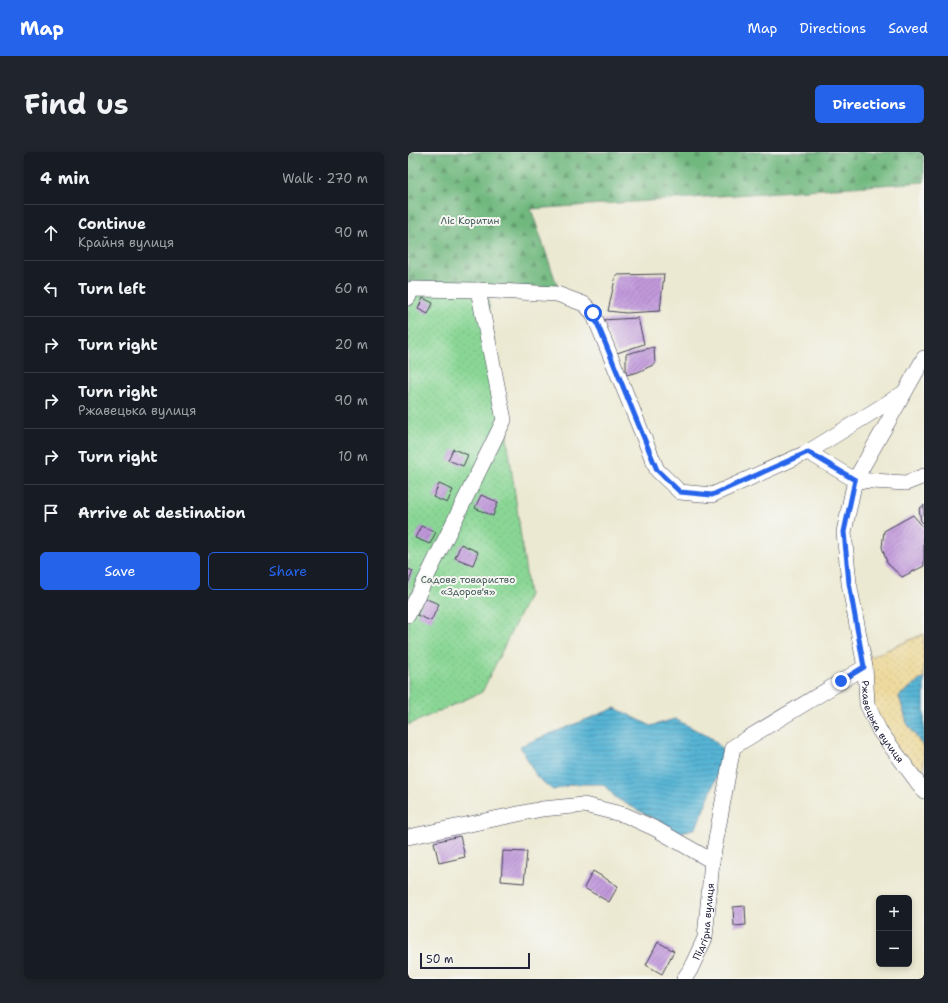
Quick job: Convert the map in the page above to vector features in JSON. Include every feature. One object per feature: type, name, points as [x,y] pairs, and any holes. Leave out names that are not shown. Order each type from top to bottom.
[{"type":"street","points":[[408,298],[412,289],[478,290],[557,294],[584,304],[593,313],[657,470],[680,492],[712,495],[808,452],[905,392]]},
{"type":"street","points":[[408,615],[504,420],[478,290]]},
{"type":"street","name":"Ржавецька вулиця","points":[[922,788],[879,730],[867,704],[864,667],[849,583],[844,532],[855,480],[924,358]]},
{"type":"street","points":[[808,452],[855,480],[906,483],[924,476]]},
{"type":"street","name":"Підгірна вулиця","points":[[684,979],[690,970],[705,938],[712,861],[733,747],[864,667]]},
{"type":"street","points":[[408,837],[542,809],[584,805],[631,818],[656,829],[712,861]]},
{"type":"green space","name":"Ліс Коритин","points":[[408,152],[923,152],[924,182],[531,209],[558,288],[486,286],[408,281]]},
{"type":"green space","name":"Садове товариство «Здоров'я»","points":[[408,281],[486,286],[529,595],[482,692],[408,725]]},
{"type":"sand","points":[[924,634],[924,677],[899,696],[907,723],[924,748],[924,790],[867,704],[866,659]]},
{"type":"water","points":[[924,677],[924,748],[907,723],[899,696]]},
{"type":"water","points":[[615,708],[651,726],[675,719],[713,739],[726,754],[696,828],[679,833],[616,798],[603,784],[573,784],[553,790],[537,777],[520,746]]},
{"type":"building","points":[[664,274],[660,311],[626,313],[608,311],[616,275]]},
{"type":"building","points":[[423,298],[433,303],[428,314],[418,309]]},
{"type":"building","points":[[638,318],[644,344],[617,353],[601,320]]},
{"type":"building","points":[[654,347],[655,364],[638,372],[626,375],[626,354]]},
{"type":"building","points":[[453,449],[468,455],[463,466],[448,460]]},
{"type":"building","points":[[439,484],[453,490],[447,503],[433,497]]},
{"type":"building","points":[[481,495],[498,502],[493,516],[475,508]]},
{"type":"building","points":[[924,505],[924,524],[921,521],[919,509]]},
{"type":"building","points":[[913,515],[924,528],[924,566],[902,577],[887,563],[882,547],[884,531]]},
{"type":"building","points":[[421,526],[436,532],[430,544],[415,538]]},
{"type":"building","points":[[461,544],[478,552],[473,565],[455,558]]},
{"type":"building","points":[[408,569],[413,571],[408,584]]},
{"type":"building","points":[[424,598],[439,604],[431,621],[417,615]]},
{"type":"building","points":[[460,836],[465,857],[439,863],[434,842]]},
{"type":"building","points":[[503,851],[527,852],[524,883],[501,881]]},
{"type":"building","points":[[593,871],[618,886],[609,902],[584,888]]},
{"type":"building","points":[[745,906],[746,925],[734,926],[733,907]]},
{"type":"building","points":[[658,942],[674,951],[662,974],[646,965]]},
{"type":"route","points":[[593,313],[657,470],[680,492],[712,495],[808,452],[855,480],[844,532],[849,583],[864,667],[841,681]]}]
